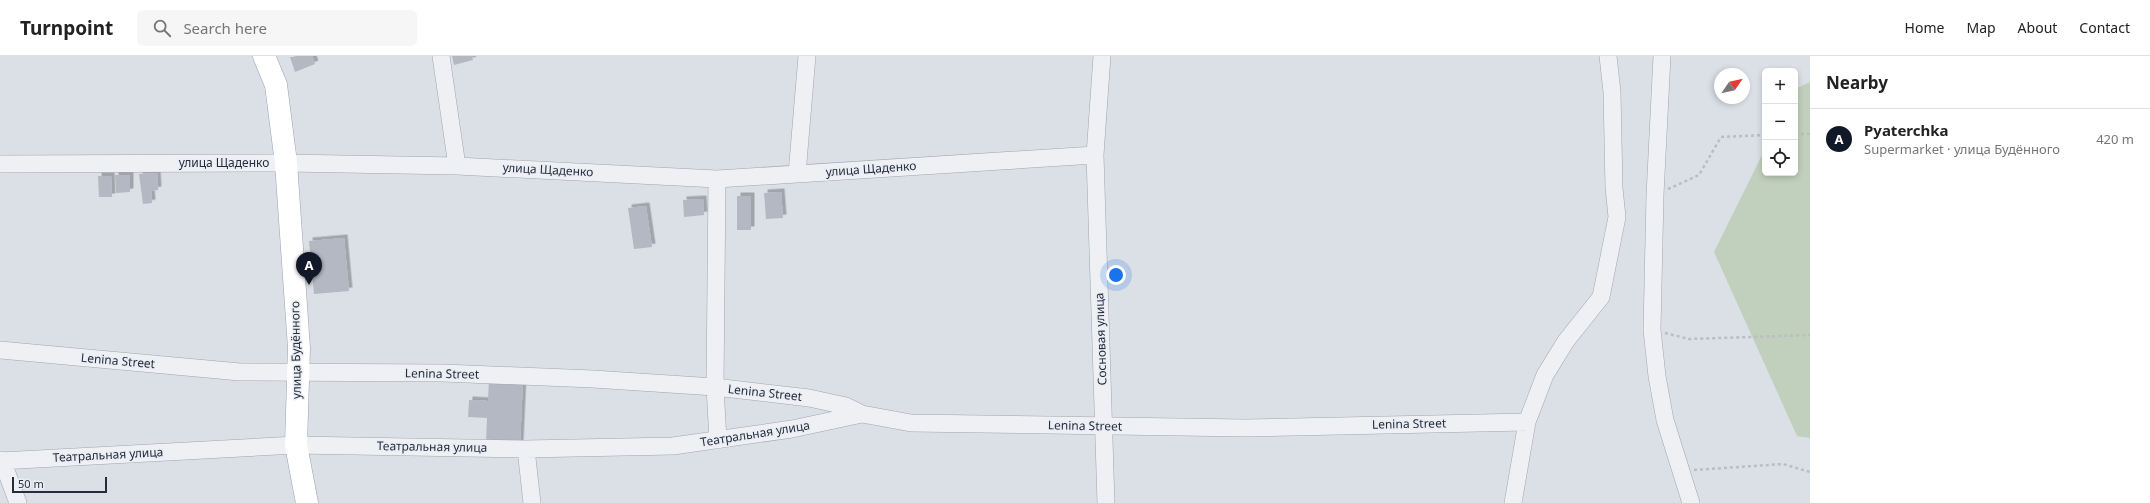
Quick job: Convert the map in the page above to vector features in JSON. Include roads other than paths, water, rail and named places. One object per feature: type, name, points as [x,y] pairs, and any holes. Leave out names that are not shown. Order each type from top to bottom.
[{"type":"main road","name":"улица Будённого","points":[[264,56],[276,85],[286,163],[298,326],[299,373],[296,444],[307,503]]},
{"type":"street","points":[[441,56],[456,166]]},
{"type":"street","points":[[797,174],[807,56]]},
{"type":"street","name":"Сосновая улица","points":[[1102,56],[1095,156],[1106,503]]},
{"type":"street","points":[[1513,503],[1528,422],[1545,375],[1566,341],[1601,298],[1616,217],[1612,92],[1608,56]]},
{"type":"street","points":[[1662,56],[1655,195],[1652,330],[1657,376],[1665,420],[1691,503]]},
{"type":"street","name":"улица Щаденко","points":[[0,164],[286,163],[456,166],[717,178],[1095,156]]},
{"type":"street","points":[[717,178],[716,387],[718,440]]},
{"type":"street","name":"Lenina Street","points":[[0,350],[240,372],[443,373],[593,379],[716,387],[809,398],[846,406],[862,414],[911,423],[1245,428],[1528,422]]},
{"type":"street","name":"Театральная улица","points":[[1,460],[296,444],[526,449],[673,446],[792,429],[862,414]]},
{"type":"street","points":[[526,449],[532,503]]},
{"type":"street","points":[[1,460],[18,503]]},
{"type":"place","name":"Pyaterchka","points":[[309,285]]}]
